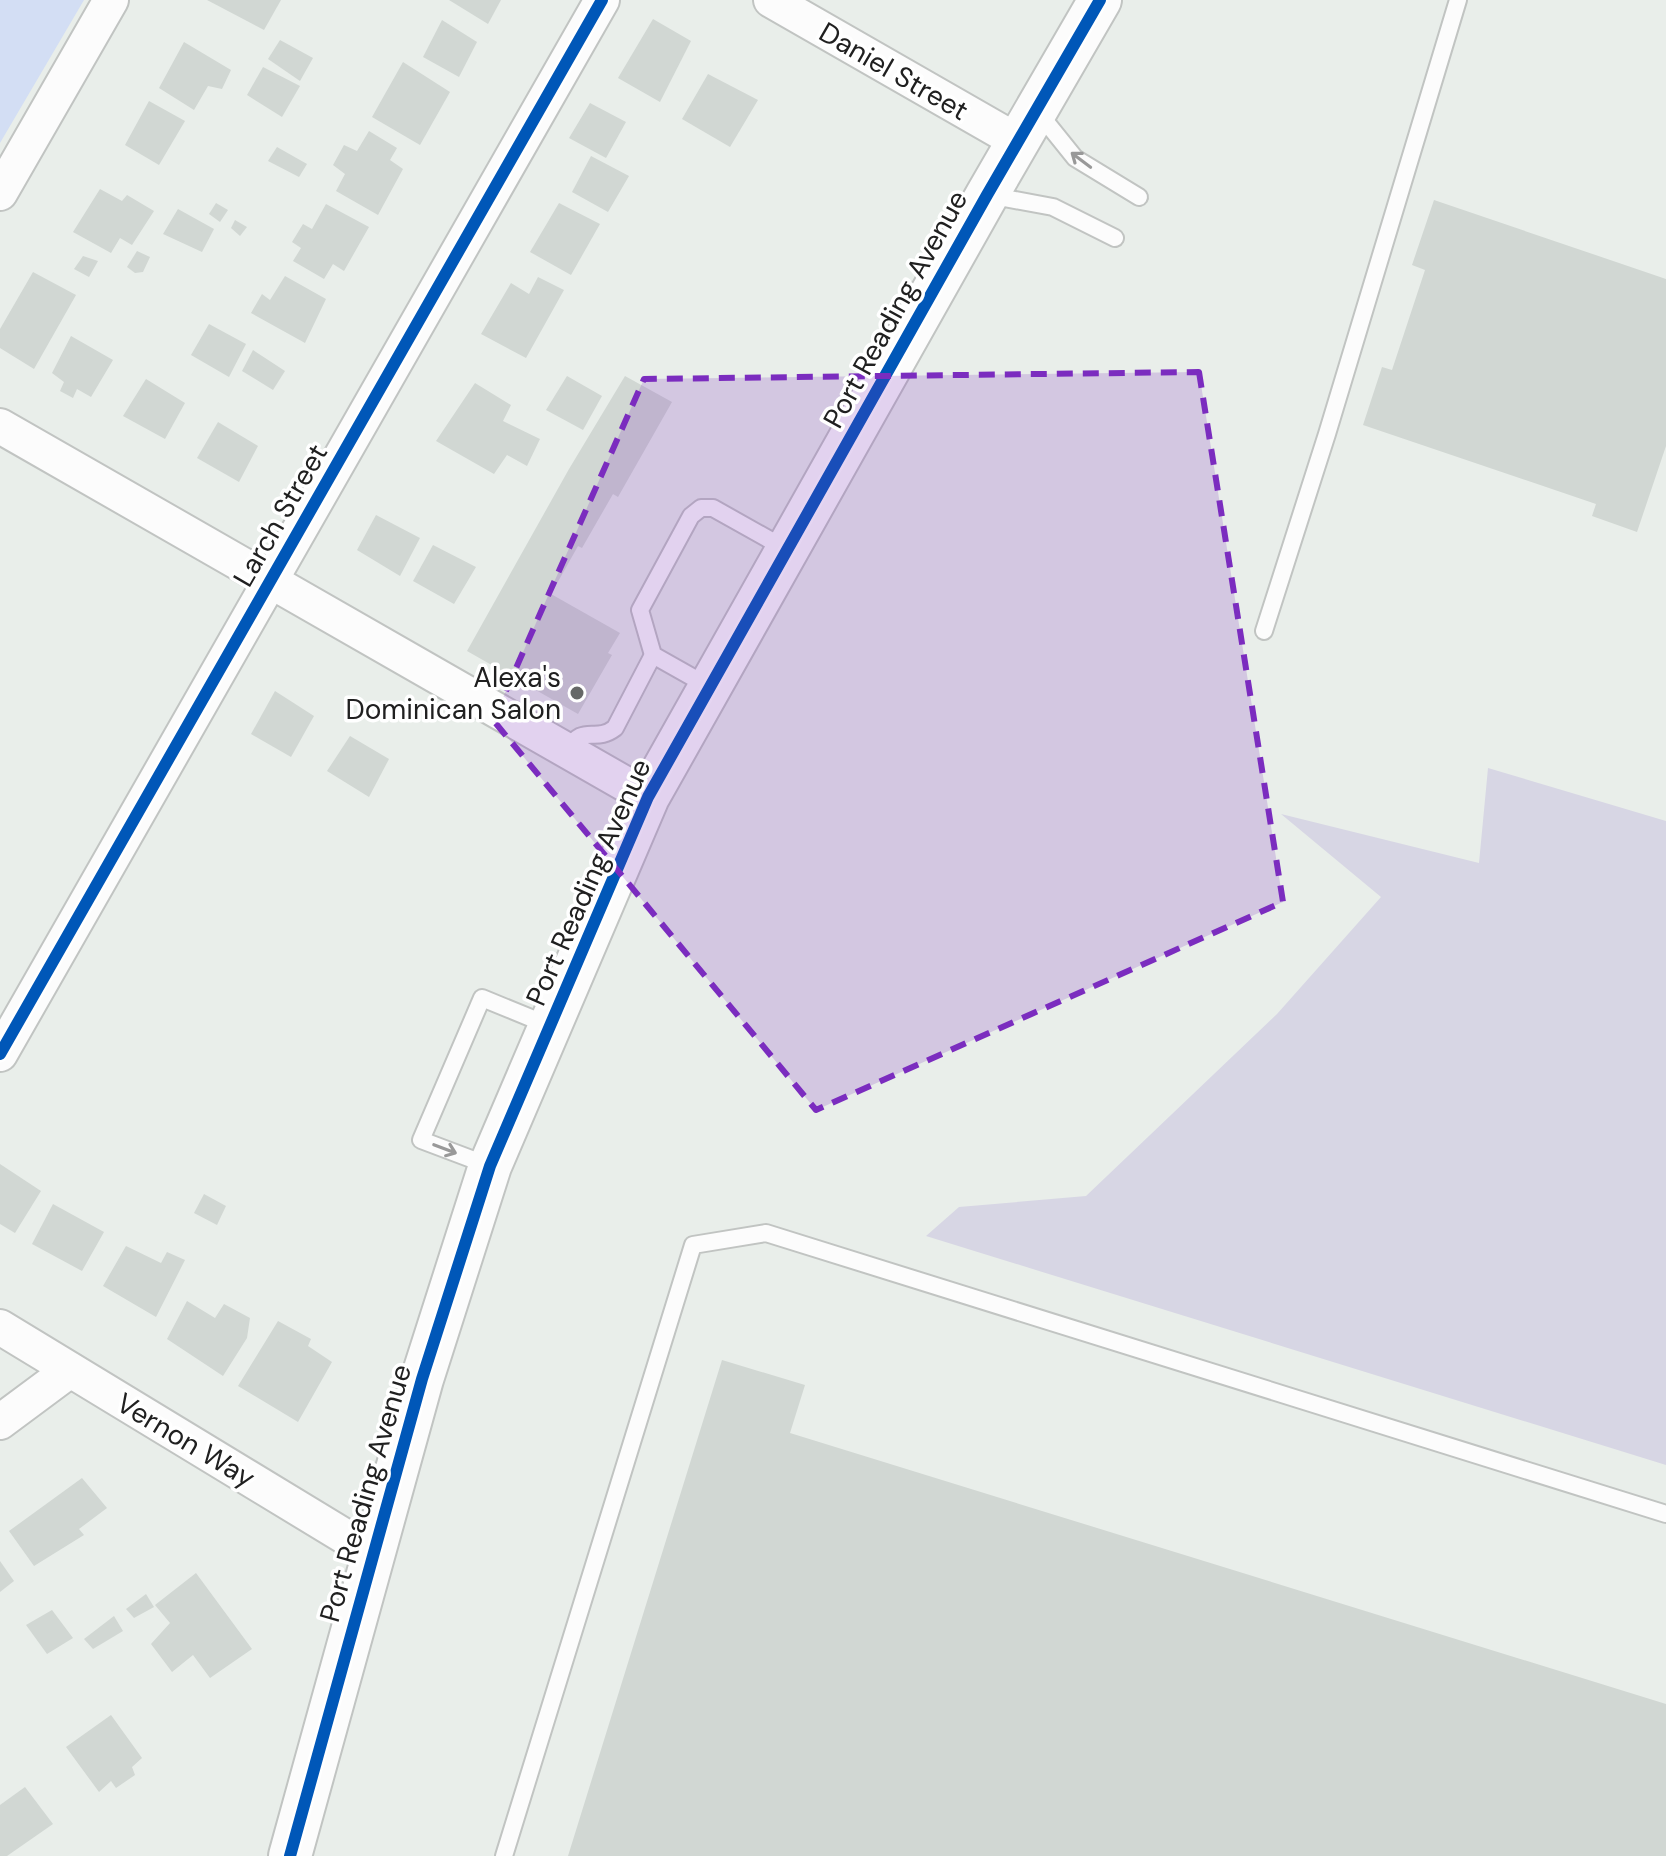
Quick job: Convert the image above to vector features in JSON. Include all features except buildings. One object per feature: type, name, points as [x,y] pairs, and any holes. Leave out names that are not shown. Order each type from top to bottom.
[{"type":"street","points":[[0,193],[111,0]]},
{"type":"street","name":"Larch Street","points":[[0,1054],[602,0]]},
{"type":"street","name":"Daniel Street","points":[[771,0],[1026,125]]},
{"type":"street","name":"Port Reading Avenue","points":[[290,1856],[422,1379],[490,1166],[648,797],[1026,125],[1100,0]]},
{"type":"street","points":[[0,426],[648,797]]},
{"type":"street","name":"Vernon Way","points":[[0,1327],[372,1553]]},
{"type":"street","points":[[0,1422],[70,1370]]},
{"type":"lane","points":[[1264,631],[1458,0]]},
{"type":"lane","points":[[1026,125],[1139,197]]},
{"type":"lane","points":[[987,195],[1053,207],[1115,238]]},
{"type":"lane","points":[[567,751],[575,739],[584,735],[607,734],[615,728],[653,655],[640,610],[691,516],[701,508],[713,508],[787,549]]},
{"type":"lane","points":[[653,655],[709,686]]},
{"type":"lane","points":[[490,1166],[421,1140],[451,1069],[482,998],[550,1026]]},
{"type":"lane","points":[[504,1856],[693,1245],[766,1233],[1666,1514]]},
{"type":"highlighted area","points":[[1199,372],[1283,902],[816,1110],[493,720],[644,379]]},
{"type":"shaded area","points":[[0,0],[84,0],[0,143]]},
{"type":"shaded area","points":[[1488,768],[1666,821],[1666,1465],[926,1236],[959,1207],[1086,1196],[1277,1014],[1381,897],[1281,814],[1479,863]]},
{"type":"cycle path","points":[[0,1054],[602,0]]},
{"type":"cycle path","points":[[290,1856],[422,1379],[490,1166],[648,797],[1100,0]]},
{"type":"place","name":"Alexa's Dominican Salon","points":[[577,693]]}]
